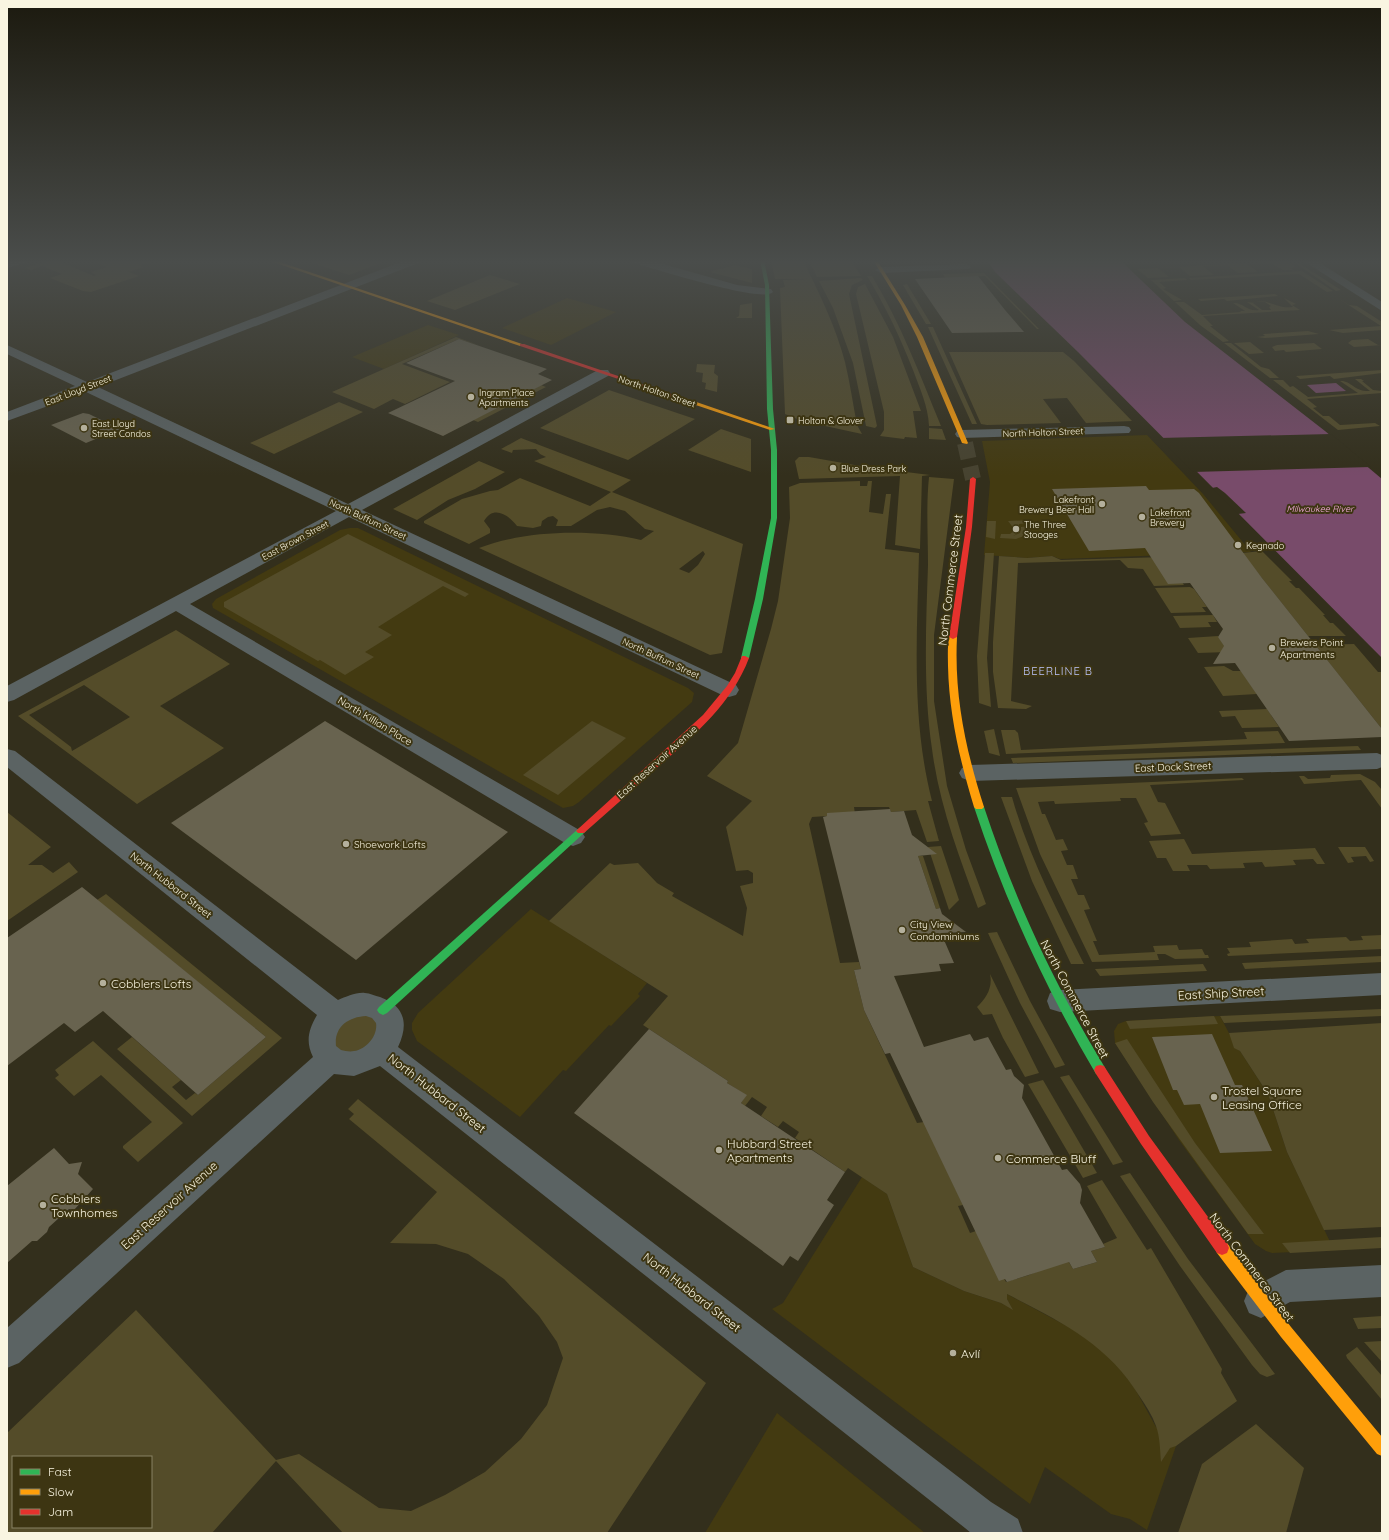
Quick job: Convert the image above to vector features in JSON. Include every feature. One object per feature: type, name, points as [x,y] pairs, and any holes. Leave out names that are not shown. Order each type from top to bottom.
[{"type":"street","name":"East Lloyd Street","points":[[7,417],[231,332]]},
{"type":"street","name":"North Holton Street","points":[[481,332],[772,429]]},
{"type":"street","name":"East Reservoir Avenue","points":[[383,1010],[698,724],[729,690],[743,665],[752,629],[774,518],[774,450],[770,409],[768,332]]},
{"type":"street","points":[[917,332],[964,439]]},
{"type":"street","name":"North Buffum Street","points":[[7,349],[729,690]]},
{"type":"street","name":"East Brown Street","points":[[7,695],[603,373]]},
{"type":"street","name":"North Holton Street","points":[[964,439],[1124,430]]},
{"type":"street","name":"North Commerce Street","points":[[973,478],[966,543],[954,625],[952,670],[959,719],[979,813],[1016,909],[1039,961],[1060,1001],[1129,1116],[1215,1240],[1261,1301],[1382,1449]]},
{"type":"street","name":"North Killian Place","points":[[176,604],[573,837]]},
{"type":"street","name":"North Hubbard Street","points":[[7,756],[336,1014]]},
{"type":"street","name":"East Dock Street","points":[[970,773],[1377,761]]},
{"type":"street","name":"East Ship Street","points":[[1060,1001],[1382,984]]},
{"type":"street","points":[[360,1004],[375,1006],[383,1010],[391,1024],[387,1041],[381,1050],[365,1061],[346,1064],[330,1059],[324,1053],[321,1038],[328,1021],[336,1014],[345,1008],[360,1004]]},
{"type":"street","name":"North Hubbard Street","points":[[381,1050],[972,1510],[1004,1533]]},
{"type":"street","name":"East Reservoir Avenue","points":[[7,1351],[330,1059]]},
{"type":"street","points":[[1261,1301],[1286,1286],[1382,1281]]},
{"type":"shaded area","points":[[412,332],[449,332],[459,335],[384,369],[352,357]]},
{"type":"shaded area","points":[[513,332],[577,332],[551,345]]},
{"type":"shaded area","points":[[782,332],[835,332],[847,370],[857,425],[862,434],[802,421],[785,414]]},
{"type":"shaded area","points":[[842,332],[857,332],[877,426],[875,428],[866,426],[853,363]]},
{"type":"shaded area","points":[[865,332],[890,332],[893,337],[921,411],[913,411],[917,438],[905,437],[904,439],[880,436],[884,430],[884,412]]},
{"type":"shaded area","points":[[897,332],[901,332],[910,350],[941,426],[929,426],[923,398]]},
{"type":"shaded area","points":[[930,332],[935,332],[977,424],[972,424]]},
{"type":"shaded area","points":[[1209,332],[1217,332],[1229,341],[1223,342]]},
{"type":"shaded area","points":[[1311,332],[1319,334],[1265,338],[1257,337],[1265,336],[1263,334]]},
{"type":"shaded area","points":[[1338,332],[1358,332],[1343,333]]},
{"type":"shaded area","points":[[456,337],[481,346],[459,339],[402,364],[450,382],[405,404],[393,399],[374,409],[332,392]]},
{"type":"shaded area","points":[[1368,339],[1378,345],[1382,345],[1354,347],[1348,343],[1352,340]]},
{"type":"shaded area","points":[[1250,342],[1264,353],[1249,354],[1234,343]]},
{"type":"shaded area","points":[[1224,343],[1231,343],[1261,367],[1269,369],[1279,378],[1270,378]]},
{"type":"shaded area","points":[[1314,343],[1322,349],[1286,352],[1284,350],[1275,351],[1272,347],[1277,345]]},
{"type":"shaded area","points":[[949,352],[1063,352],[1074,361],[1132,421],[1086,423],[1067,398],[1043,399],[1061,423],[981,424]]},
{"type":"shaded area","points":[[697,364],[715,365],[714,373],[718,376],[717,392],[705,389],[706,383],[702,382],[703,373],[696,372]]},
{"type":"shaded area","points":[[1382,370],[1382,373],[1334,379],[1330,376],[1300,379],[1296,376]]},
{"type":"shaded area","points":[[1355,379],[1361,379],[1373,390],[1382,391],[1382,393],[1307,399],[1317,407],[1313,408],[1323,416],[1329,416],[1340,425],[1375,423],[1380,426],[1338,430],[1273,380],[1283,380],[1290,387],[1293,386],[1308,397],[1358,393],[1340,381],[1347,382],[1360,390],[1370,391]]},
{"type":"shaded area","points":[[541,385],[546,387],[478,422],[473,420]]},
{"type":"shaded area","points":[[609,390],[695,419],[628,460],[540,428]]},
{"type":"shaded area","points":[[339,402],[363,412],[274,454],[250,443]]},
{"type":"shaded area","points":[[929,428],[942,429],[946,440],[929,439]]},
{"type":"shaded area","points":[[721,429],[751,439],[751,472],[688,450]]},
{"type":"shaded area","points":[[1147,435],[1203,494],[1251,552],[1060,559],[1052,556],[1027,558],[984,555],[990,482],[982,441]]},
{"type":"shaded area","points":[[521,438],[631,480],[612,492],[743,544],[722,653],[710,655],[479,548],[497,542],[517,538],[559,533],[602,534],[641,540],[654,531],[645,529],[625,511],[610,507],[597,510],[571,526],[556,526],[558,520],[553,516],[542,521],[541,526],[533,528],[517,526],[505,515],[496,512],[488,516],[484,521],[490,529],[490,533],[469,544],[424,523],[424,521],[462,499],[498,490],[520,478],[590,506],[611,492],[534,461],[546,457],[540,454],[536,449],[513,450],[512,453],[501,449]],"holes":[[[703,551],[705,554],[698,565],[689,573],[679,569]]]},
{"type":"shaded area","points":[[799,457],[809,457],[866,467],[930,475],[922,476],[920,549],[895,545],[900,476],[799,479],[795,461]]},
{"type":"shaded area","points":[[479,461],[505,472],[475,489],[448,500],[417,520],[393,509]]},
{"type":"shaded area","points":[[929,477],[954,479],[934,635],[934,701],[947,786],[966,850],[986,904],[978,908],[957,849],[939,790],[929,726],[926,657],[928,565],[927,510]]},
{"type":"shaded area","points":[[860,481],[860,486],[867,486],[868,481],[872,481],[869,512],[883,514],[886,494],[891,494],[885,549],[919,553],[917,646],[918,708],[925,770],[932,801],[928,801],[939,841],[927,842],[916,810],[891,812],[889,807],[854,807],[855,814],[827,813],[827,816],[812,817],[809,824],[840,963],[859,962],[861,969],[854,970],[864,1010],[917,1123],[924,1122],[963,1205],[958,1206],[970,1233],[976,1231],[1006,1282],[1029,1275],[1067,1259],[1073,1269],[1097,1262],[1091,1251],[1105,1247],[1103,1244],[1117,1238],[1087,1186],[1102,1180],[1147,1250],[1151,1248],[1222,1369],[1221,1373],[1237,1401],[1176,1446],[1170,1448],[1161,1462],[1160,1444],[1156,1426],[1151,1414],[1127,1378],[1098,1348],[1046,1314],[1007,1294],[1007,1299],[1013,1310],[1001,1303],[964,1291],[913,1267],[887,1194],[848,1168],[845,1172],[795,1138],[799,1132],[783,1121],[778,1127],[761,1116],[767,1107],[752,1097],[745,1106],[741,1103],[746,1095],[727,1083],[728,1081],[643,1025],[668,996],[549,921],[610,863],[614,865],[638,863],[657,883],[674,893],[672,896],[743,936],[747,908],[740,886],[753,883],[753,873],[748,870],[736,871],[726,827],[752,801],[707,776],[738,743],[771,629],[778,601],[790,518],[789,487],[800,483]]},
{"type":"shaded area","points":[[1032,520],[1029,523],[1019,524],[1018,533],[1013,536],[1020,533],[1021,527],[1031,526],[1029,534],[1016,539],[1000,538],[1001,534],[1010,534],[1015,530],[1008,521]]},
{"type":"shaded area","points":[[987,521],[996,521],[995,539],[986,537]]},
{"type":"shaded area","points":[[358,528],[688,688],[694,693],[692,702],[579,802],[573,806],[563,808],[213,608],[212,604],[216,599],[340,530]]},
{"type":"shaded area","points":[[348,534],[469,594],[465,597],[443,586],[378,627],[392,635],[365,652],[374,657],[345,675],[224,607],[224,602]]},
{"type":"shaded area","points":[[1262,551],[1292,581],[1289,581],[1296,588],[1299,588],[1325,615],[1323,615],[1330,623],[1333,623],[1346,636],[1308,636],[1242,553]]},
{"type":"shaded area","points":[[985,553],[994,553],[987,658],[991,707],[979,703],[977,656]]},
{"type":"shaded area","points":[[999,556],[1027,558],[1052,556],[1061,560],[1165,557],[1184,585],[1154,586],[1143,569],[1128,568],[1120,560],[1018,563],[1011,701],[1032,706],[1026,709],[998,708],[993,672],[993,642]]},
{"type":"shaded area","points":[[1190,587],[1194,589],[1207,607],[1202,607],[1206,612],[1171,613],[1155,588]]},
{"type":"shaded area","points":[[1213,615],[1217,622],[1208,622],[1211,627],[1180,628],[1173,616]]},
{"type":"shaded area","points":[[176,630],[230,664],[160,706],[224,748],[137,804],[18,716]],"holes":[[[84,685],[130,717],[72,751],[71,747],[29,715]]]},
{"type":"shaded area","points":[[1218,636],[1228,652],[1198,653],[1188,638]]},
{"type":"shaded area","points":[[1354,644],[1378,672],[1382,672],[1382,729],[1315,645]]},
{"type":"shaded area","points":[[1224,666],[1233,671],[1241,671],[1257,694],[1223,696],[1204,667]]},
{"type":"shaded area","points":[[1267,709],[1279,727],[1242,728],[1235,716],[1222,717],[1219,711]]},
{"type":"shaded area","points":[[592,721],[626,738],[558,795],[523,775]]},
{"type":"shaded area","points":[[994,729],[1000,756],[989,753],[984,731]]},
{"type":"shaded area","points":[[1001,730],[1015,730],[1018,733],[1021,750],[1247,739],[1244,732],[1278,731],[1285,743],[1006,754]]},
{"type":"shaded area","points":[[1358,746],[1361,750],[1013,763],[1011,758]]},
{"type":"shaded area","points":[[1360,774],[1375,782],[1382,790],[1382,809],[1361,780],[1304,784],[1299,776],[1304,776],[1308,779],[1330,778],[1331,775]]},
{"type":"shaded area","points":[[1242,778],[1244,780],[1150,785],[1158,802],[1165,803],[1181,834],[1151,836],[1144,823],[1148,822],[1136,798],[1120,798],[1121,801],[1055,804],[1054,801],[1038,802],[1042,814],[1045,814],[1056,840],[1063,839],[1068,850],[1061,851],[1067,865],[1073,865],[1078,879],[1071,879],[1078,895],[1084,895],[1090,909],[1084,910],[1097,941],[1093,941],[1099,955],[1155,952],[1153,946],[1177,945],[1179,950],[1202,949],[1205,955],[1208,955],[1209,958],[1175,959],[1165,954],[1157,954],[1159,960],[1092,962],[1040,854],[1016,788]]},
{"type":"shaded area","points":[[1001,797],[1012,797],[1026,840],[1035,861],[1084,964],[1071,964],[1032,881]]},
{"type":"shaded area","points":[[7,812],[51,847],[28,865],[42,865],[53,873],[69,862],[78,872],[7,921]]},
{"type":"shaded area","points":[[1184,839],[1192,854],[1315,848],[1325,864],[1317,864],[1313,859],[1293,860],[1296,865],[1265,867],[1262,862],[1243,863],[1245,868],[1210,869],[1207,865],[1187,865],[1190,871],[1173,871],[1166,858],[1157,858],[1149,841]]},
{"type":"shaded area","points":[[941,846],[959,900],[949,910],[928,847]]},
{"type":"shaded area","points":[[1338,847],[1365,847],[1374,861],[1370,862],[1366,856],[1351,857],[1354,862],[1348,863]]},
{"type":"shaded area","points":[[918,856],[923,856],[940,908],[936,909]]},
{"type":"shaded area","points":[[106,894],[282,1038],[192,1116],[117,1049],[132,1037],[181,1080],[172,1087],[186,1100],[195,1093],[198,1095],[266,1037],[97,900]]},
{"type":"shaded area","points":[[531,909],[647,983],[638,994],[640,996],[611,1026],[609,1025],[566,1071],[563,1070],[520,1117],[417,1041],[412,1030],[412,1023],[418,1013]]},
{"type":"shaded area","points":[[997,932],[1030,1001],[1065,1065],[1055,1068],[1020,1003],[988,933]]},
{"type":"shaded area","points":[[1382,935],[1382,949],[1228,956],[1227,954],[1230,953],[1227,948],[1251,947],[1249,942],[1292,939],[1295,944],[1309,943],[1306,939],[1346,937],[1350,941],[1363,940],[1361,936]]},
{"type":"shaded area","points":[[1382,956],[1382,962],[1245,969],[1242,963]]},
{"type":"shaded area","points":[[1203,964],[1207,971],[1100,976],[1095,969]]},
{"type":"shaded area","points":[[990,974],[1039,1073],[1025,1077],[1003,1038],[992,1014],[983,1015],[977,1007],[990,988]]},
{"type":"shaded area","points":[[1382,1009],[1382,1016],[1224,1023],[1220,1016]]},
{"type":"shaded area","points":[[374,1015],[381,1030],[363,1052],[342,1053],[333,1044],[333,1032],[346,1016]]},
{"type":"shaded area","points":[[1214,1016],[1218,1024],[1130,1029],[1126,1021]]},
{"type":"shaded area","points":[[1220,1016],[1231,1037],[1234,1047],[1240,1051],[1268,1094],[1287,1152],[1334,1250],[1272,1253],[1255,1244],[1179,1140],[1115,1043],[1114,1031],[1118,1024],[1126,1021]]},
{"type":"shaded area","points":[[1382,1023],[1382,1227],[1324,1230],[1287,1152],[1268,1094],[1240,1051],[1234,1048],[1229,1033]]},
{"type":"shaded area","points":[[1127,1039],[1195,1143],[1264,1234],[1248,1234],[1153,1102],[1115,1043]]},
{"type":"shaded area","points":[[93,1041],[183,1123],[138,1162],[123,1148],[123,1146],[152,1122],[101,1075],[74,1096],[55,1078],[59,1075],[55,1070]]},
{"type":"shaded area","points":[[1069,1075],[1123,1162],[1113,1165],[1060,1077]]},
{"type":"shaded area","points":[[1043,1080],[1097,1173],[1083,1178],[1028,1084]]},
{"type":"shaded area","points":[[358,1099],[706,1383],[607,1533],[343,1533],[276,1461],[212,1533],[7,1533],[7,1433],[136,1310],[276,1460],[299,1454],[379,1508],[411,1511],[445,1495],[485,1472],[521,1439],[547,1405],[563,1358],[557,1342],[539,1316],[504,1279],[468,1254],[436,1244],[390,1243],[437,1192],[349,1119],[354,1114],[348,1109]]},
{"type":"shaded area","points":[[1130,1173],[1188,1259],[1275,1374],[1267,1377],[1260,1374],[1252,1365],[1180,1266],[1120,1176]]},
{"type":"shaded area","points":[[862,1177],[887,1194],[913,1267],[964,1291],[1001,1303],[1012,1309],[1007,1299],[1007,1294],[1076,1331],[1097,1346],[1117,1365],[1134,1387],[1156,1427],[1176,1446],[1147,1530],[1130,1519],[1111,1514],[1045,1467],[1030,1504],[772,1309],[783,1303]]},
{"type":"shaded area","points":[[1382,1237],[1382,1248],[1290,1253],[1282,1243]]},
{"type":"shaded area","points":[[1382,1316],[1382,1328],[1358,1329],[1353,1318]]},
{"type":"shaded area","points":[[1382,1341],[1382,1362],[1364,1342]]},
{"type":"shaded area","points":[[1357,1347],[1382,1376],[1382,1400],[1347,1358],[1346,1355]]},
{"type":"shaded area","points":[[777,1413],[925,1533],[705,1533]]},
{"type":"shaded area","points":[[1256,1424],[1304,1468],[1286,1533],[1178,1533],[1202,1464]]},
{"type":"water","name":"Milwaukee River","points":[[1057,332],[1198,332],[1325,431],[1382,479],[1382,658]]},
{"type":"water","points":[[1336,383],[1346,391],[1316,393],[1307,385]]},
{"type":"pier","points":[[1331,434],[1371,467],[1193,472],[1159,438]]},
{"type":"pier","points":[[1217,487],[1246,513],[1238,514],[1212,488]]},
{"type":"building","points":[[951,332],[1024,332],[952,333]]},
{"type":"building","name":"Ingram Place Apartments","points":[[459,339],[547,369],[538,374],[552,380],[443,436],[388,413],[455,381],[406,363]]},
{"type":"building","name":"East Lloyd Street Condos","points":[[83,413],[89,414],[120,429],[86,443],[51,425]]},
{"type":"building","name":"Brewers Point Apartments","points":[[1146,486],[1149,490],[1194,489],[1199,493],[1262,578],[1382,729],[1382,737],[1289,741],[1235,663],[1213,664],[1224,646],[1218,637],[1223,629],[1190,583],[1168,584],[1145,548],[1089,551],[1052,489]]},
{"type":"building","name":"Shoework Lofts","points":[[325,721],[508,832],[356,960],[171,823]]},
{"type":"building","points":[[890,809],[891,812],[904,811],[912,835],[937,854],[918,856],[936,909],[940,908],[942,914],[966,932],[941,933],[954,963],[939,964],[941,971],[894,976],[924,1047],[970,1034],[974,1041],[988,1037],[1006,1070],[1011,1069],[1014,1076],[1024,1085],[1022,1098],[1062,1170],[1067,1169],[1080,1184],[1082,1190],[1080,1203],[1105,1247],[1091,1251],[1097,1262],[1073,1269],[1069,1262],[1007,1282],[1005,1279],[999,1281],[890,1053],[885,1054],[864,1010],[854,970],[861,969],[823,817],[827,816],[827,813]]},
{"type":"building","name":"Cobblers Lofts","points":[[82,887],[266,1037],[198,1095],[103,1011],[75,1032],[64,1023],[7,1066],[7,938]]},
{"type":"building","name":"Hubbard Street Apartments","points":[[649,1029],[728,1081],[727,1083],[747,1095],[741,1103],[845,1172],[827,1200],[834,1205],[798,1261],[790,1256],[783,1266],[574,1113]]},
{"type":"building","name":"Trostel Square Leasing Office","points":[[1212,1034],[1235,1085],[1242,1085],[1272,1151],[1220,1153],[1200,1104],[1184,1105],[1177,1090],[1173,1090],[1152,1037]]},
{"type":"building","name":"Cobblers Townhomes","points":[[54,1148],[69,1164],[82,1162],[78,1174],[93,1189],[74,1210],[69,1209],[49,1227],[47,1232],[37,1241],[32,1241],[7,1263],[7,1186]]},
{"type":"tunnel","points":[[965,443],[973,479]]},
{"type":"traffic: fast","points":[[745,658],[759,599],[774,518],[774,450],[770,409],[768,332]]},
{"type":"traffic: fast","points":[[979,807],[1003,875],[1031,942],[1081,1039],[1100,1070]]},
{"type":"traffic: fast","points":[[383,1010],[581,831]]},
{"type":"traffic: slow","points":[[483,332],[522,345]]},
{"type":"traffic: slow","points":[[917,332],[965,443]]},
{"type":"traffic: slow","points":[[674,396],[772,429]]},
{"type":"traffic: slow","points":[[953,637],[952,680],[957,723],[967,766],[979,807]]},
{"type":"traffic: slow","points":[[1222,1248],[1286,1332],[1382,1449]]},
{"type":"traffic: jam","points":[[522,345],[674,396]]},
{"type":"traffic: jam","points":[[953,637],[969,527],[973,479]]},
{"type":"traffic: jam","points":[[581,831],[693,730],[731,688],[745,658]]},
{"type":"traffic: jam","points":[[1100,1070],[1145,1140],[1222,1248]]},
{"type":"place","name":"Ingram Place Apartments","points":[[471,397]]},
{"type":"place","name":"Holton & Glover","points":[[790,420]]},
{"type":"place","name":"East Lloyd Street Condos","points":[[84,428]]},
{"type":"place","name":"Blue Dress Park","points":[[833,468]]},
{"type":"place","name":"Lakefront Brewery Beer Hall","points":[[1102,504]]},
{"type":"place","name":"Lakefront Brewery","points":[[1142,517]]},
{"type":"place","name":"The Three Stooges","points":[[1016,529]]},
{"type":"place","name":"Kegnado","points":[[1238,545]]},
{"type":"place","name":"Brewers Point Apartments","points":[[1272,648]]},
{"type":"place","name":"Shoework Lofts","points":[[346,844]]},
{"type":"place","name":"City View Condominiums","points":[[902,930]]},
{"type":"place","name":"Cobblers Lofts","points":[[103,983]]},
{"type":"place","name":"Trostel Square Leasing Office","points":[[1214,1097]]},
{"type":"place","name":"Hubbard Street Apartments","points":[[719,1150]]},
{"type":"place","name":"Commerce Bluff","points":[[998,1158]]},
{"type":"place","name":"Cobblers Townhomes","points":[[43,1205]]},
{"type":"place","name":"Avlí","points":[[953,1353]]},
{"type":"district","name":"BEERLINE B","points":[[1058,671]]}]
